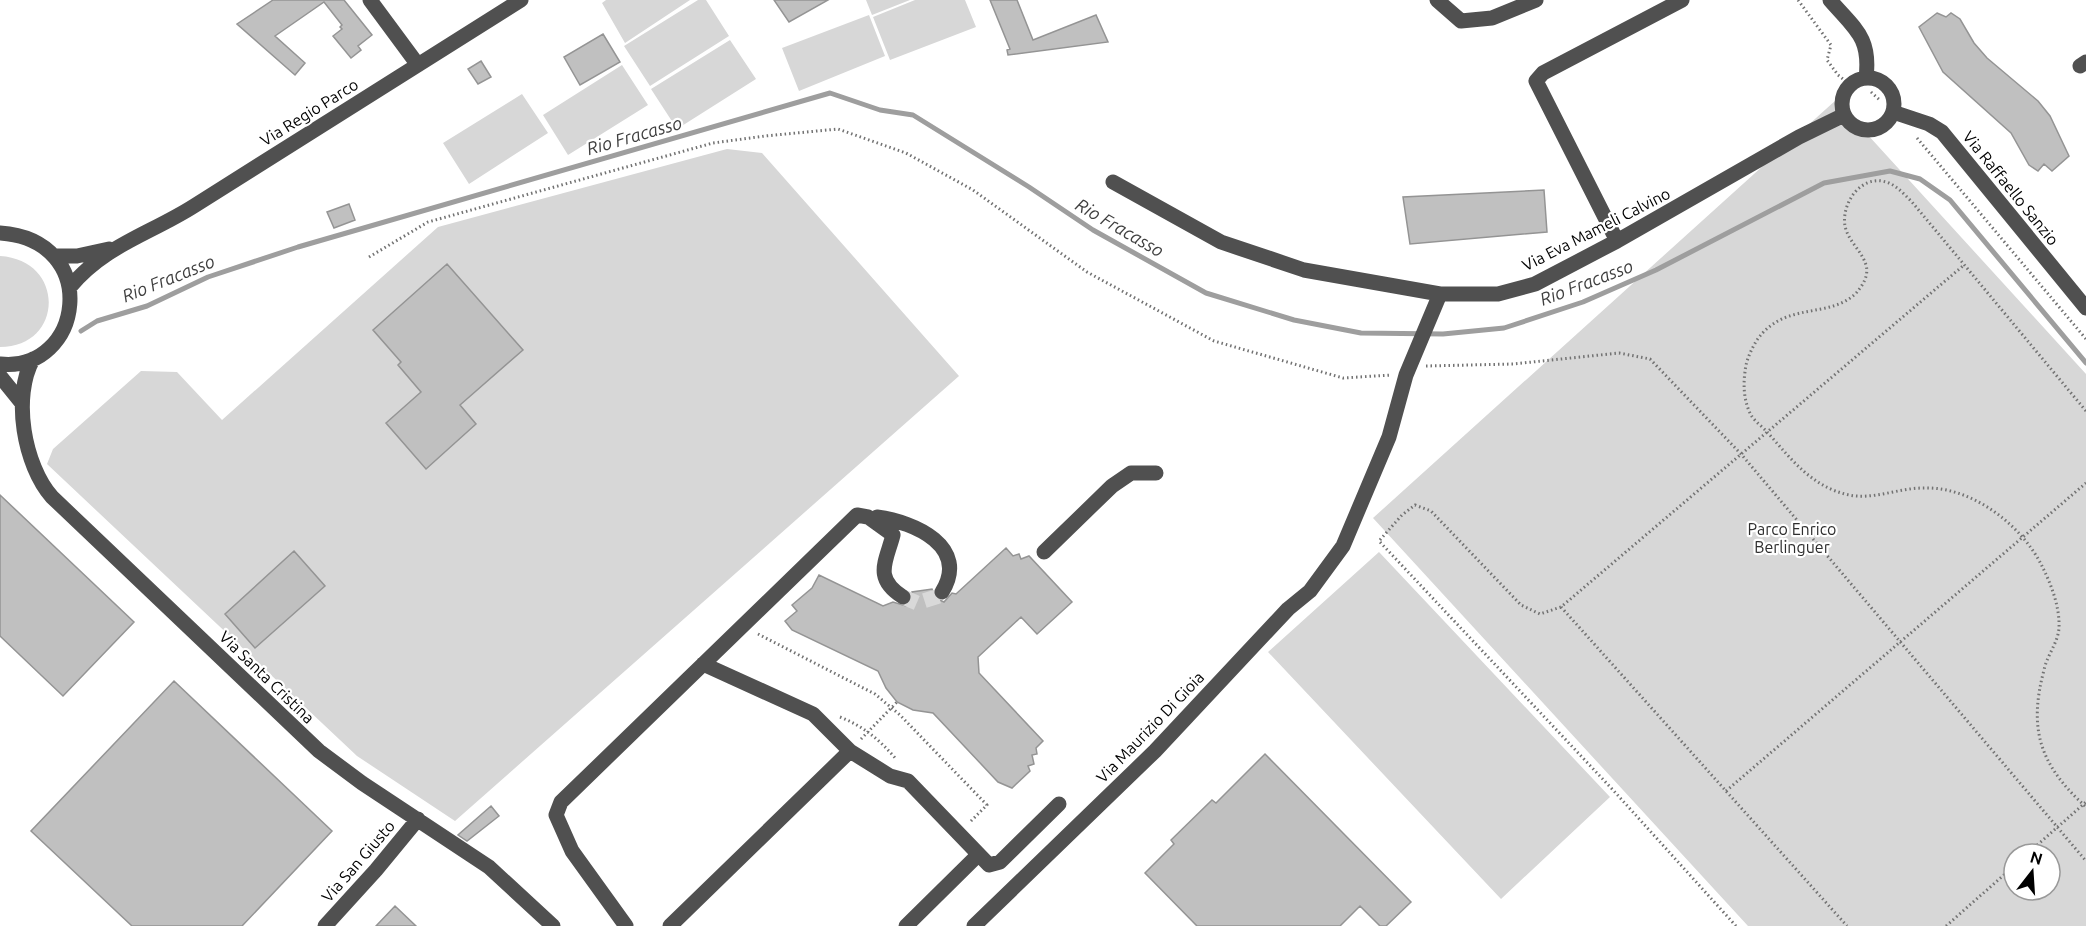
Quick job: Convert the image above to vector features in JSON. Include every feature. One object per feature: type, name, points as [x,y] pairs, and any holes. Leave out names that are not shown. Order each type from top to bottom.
[{"type":"street","points":[[370,0],[418,64]]},
{"type":"street","name":"Via Regio Parco","points":[[70,287],[81,274],[112,248],[189,209],[521,0]]},
{"type":"street","points":[[1437,0],[1461,21],[1491,18],[1536,0]]},
{"type":"street","points":[[1617,241],[1536,81],[1543,73],[1682,0]]},
{"type":"street","points":[[1830,0],[1863,40],[1867,49],[1863,87]]},
{"type":"street","points":[[1882,82],[1888,88],[1894,103],[1891,110],[1884,125],[1869,130],[1854,126],[1844,115],[1842,99],[1845,91],[1851,85],[1863,87],[1882,82]]},
{"type":"street","name":"Via Raffaello Sanzio","points":[[1891,110],[1929,124],[1942,132],[2086,308]]},
{"type":"street","name":"Via Eva Mameli Calvino","points":[[1113,182],[1232,246],[1304,270],[1440,294],[1498,294],[1535,284],[1617,241],[1798,136],[1844,115]]},
{"type":"street","points":[[0,233],[19,234],[39,242],[55,256],[64,270],[70,287],[70,309],[64,329],[51,347],[33,359],[9,365],[0,364]]},
{"type":"street","name":"Via Regio Parco","points":[[55,256],[77,256],[112,248]]},
{"type":"street","name":"Via Maurizio Di Gioia","points":[[974,926],[1155,751],[1288,609],[1310,591],[1343,546],[1389,437],[1408,370],[1440,294]]},
{"type":"street","name":"Via Santa Cristina","points":[[33,359],[22,384],[21,402],[31,458],[39,481],[52,497],[319,751],[489,867],[553,926]]},
{"type":"street","name":"Via Santa Cristina","points":[[0,376],[21,402]]},
{"type":"street","points":[[1044,552],[1112,486],[1131,473],[1156,473]]},
{"type":"street","points":[[626,926],[572,851],[559,825],[556,809],[857,515],[880,517],[911,528],[940,543],[951,559],[951,578],[942,591]]},
{"type":"street","points":[[868,516],[893,535],[883,563],[884,576],[892,590],[903,597]]},
{"type":"street","points":[[703,664],[813,714],[850,751],[890,776],[908,781],[989,865],[1000,862],[1059,804]]},
{"type":"street","points":[[670,926],[850,751]]},
{"type":"street","name":"Via San Giusto","points":[[325,926],[418,819]]},
{"type":"street","points":[[906,926],[978,855]]},
{"type":"path","points":[[1798,0],[1831,45],[1827,60],[1846,84],[1874,92],[1891,110]]},
{"type":"path","points":[[369,257],[428,222],[713,143],[765,135],[838,129],[906,153],[973,190],[1087,272],[1214,341],[1343,378],[1408,370],[1513,364],[1619,352],[1650,359],[1741,454],[2056,829],[2086,861]]},
{"type":"path","points":[[1913,134],[2086,339]]},
{"type":"path","points":[[2041,842],[2085,805],[2050,766],[2041,749],[2037,725],[2039,694],[2044,667],[2056,639],[2058,619],[2056,601],[2041,565],[2023,538],[2009,523],[1959,492],[1924,488],[1851,496],[1822,486],[1798,468],[1751,416],[1743,389],[1751,349],[1774,321],[1848,300],[1865,280],[1866,266],[1845,229],[1844,210],[1850,197],[1860,187],[1874,182],[1887,182],[1899,189],[2086,411]]},
{"type":"path","points":[[1736,926],[1613,790],[1379,541],[1402,515],[1415,506],[1431,511],[1521,605],[1540,614],[1561,607],[1964,265]]},
{"type":"path","points":[[1726,791],[2086,483]]},
{"type":"path","points":[[1561,607],[1847,926]]},
{"type":"path","points":[[741,626],[875,694],[900,715],[987,804],[958,835]]},
{"type":"path","points":[[850,751],[897,702]]},
{"type":"path","points":[[813,714],[822,710],[855,723],[868,732],[905,771],[908,781]]},
{"type":"path","points":[[1946,926],[2002,877]]},
{"type":"green space","points":[[606,0],[690,0],[625,43],[602,3]]},
{"type":"green space","points":[[698,0],[706,0],[729,36],[650,86],[624,46]]},
{"type":"green space","points":[[866,0],[910,0],[872,15]]},
{"type":"green space","points":[[915,0],[965,0],[976,27],[890,60],[873,17]]},
{"type":"green space","points":[[869,15],[885,56],[799,91],[782,48]]},
{"type":"green space","points":[[730,40],[756,79],[677,129],[651,89]]},
{"type":"green space","points":[[622,65],[648,105],[568,155],[543,115]]},
{"type":"green space","points":[[522,94],[548,133],[469,184],[443,143]]},
{"type":"green space","name":"Parco Enrico Berlinguer","points":[[1836,100],[2086,374],[2086,926],[1748,926],[1373,518]]},
{"type":"green space","points":[[727,149],[762,153],[959,376],[455,821],[357,756],[47,464],[53,449],[141,371],[177,372],[222,420],[438,227]]},
{"type":"green space","points":[[0,256],[22,261],[37,272],[46,287],[49,303],[46,319],[36,333],[21,343],[0,347]]},
{"type":"green space","points":[[1379,552],[1610,797],[1501,899],[1268,652]]},
{"type":"building","points":[[273,0],[344,0],[372,35],[358,46],[361,50],[351,58],[333,36],[342,29],[340,27],[342,25],[324,2],[275,36],[305,63],[295,75],[237,24]]},
{"type":"building","points":[[774,0],[828,0],[789,22]]},
{"type":"building","points":[[990,0],[1017,0],[1033,40],[1096,15],[1108,42],[1008,55],[1007,50],[1010,49]]},
{"type":"building","points":[[1937,13],[1946,17],[1951,13],[1960,19],[1974,43],[1987,58],[2038,101],[2050,116],[2069,156],[2052,171],[2044,164],[2038,171],[2029,165],[2011,133],[1943,72],[1919,27]]},
{"type":"building","points":[[603,34],[620,62],[580,85],[564,57]]},
{"type":"building","points":[[481,61],[491,77],[478,84],[468,69]]},
{"type":"building","points":[[1544,190],[1547,232],[1410,244],[1403,197]]},
{"type":"building","points":[[349,204],[355,220],[334,228],[327,212]]},
{"type":"building","points":[[447,264],[523,350],[460,405],[476,424],[426,469],[386,423],[421,392],[398,365],[401,362],[373,330]]},
{"type":"building","points":[[0,495],[134,622],[63,696],[0,636]]},
{"type":"building","points":[[1006,548],[1013,556],[1019,554],[1021,559],[1029,556],[1072,602],[1037,634],[1021,617],[978,657],[979,673],[1043,741],[1036,748],[1037,754],[1032,755],[1034,764],[1028,766],[1030,771],[1012,788],[998,782],[933,713],[913,710],[897,702],[886,688],[878,671],[792,630],[785,621],[797,611],[792,605],[812,588],[819,575],[883,606],[893,602],[906,606],[913,599],[912,592],[932,589],[935,598],[944,602],[952,593],[956,594]]},
{"type":"building","points":[[294,551],[325,586],[255,648],[225,614]]},
{"type":"building","points":[[174,681],[332,831],[242,926],[132,926],[31,831]]},
{"type":"building","points":[[1265,754],[1411,902],[1386,926],[1380,926],[1360,906],[1340,926],[1197,926],[1145,873],[1174,844],[1171,840],[1212,800],[1216,803]]},
{"type":"building","points":[[491,806],[499,816],[467,841],[458,835]]},
{"type":"building","points":[[395,906],[416,926],[376,926]]},
{"type":"waterway","name":"Rio Fracasso","points":[[81,331],[97,321],[147,306],[208,277],[298,247],[830,93],[880,110],[913,115],[1093,230],[1206,293],[1294,320],[1361,333],[1443,334],[1504,328],[1583,302],[1656,270],[1824,183],[1890,171],[1920,179],[1950,200],[2086,363]]},
{"type":"tunnel","points":[[903,597],[917,603],[939,596],[942,592]]}]
